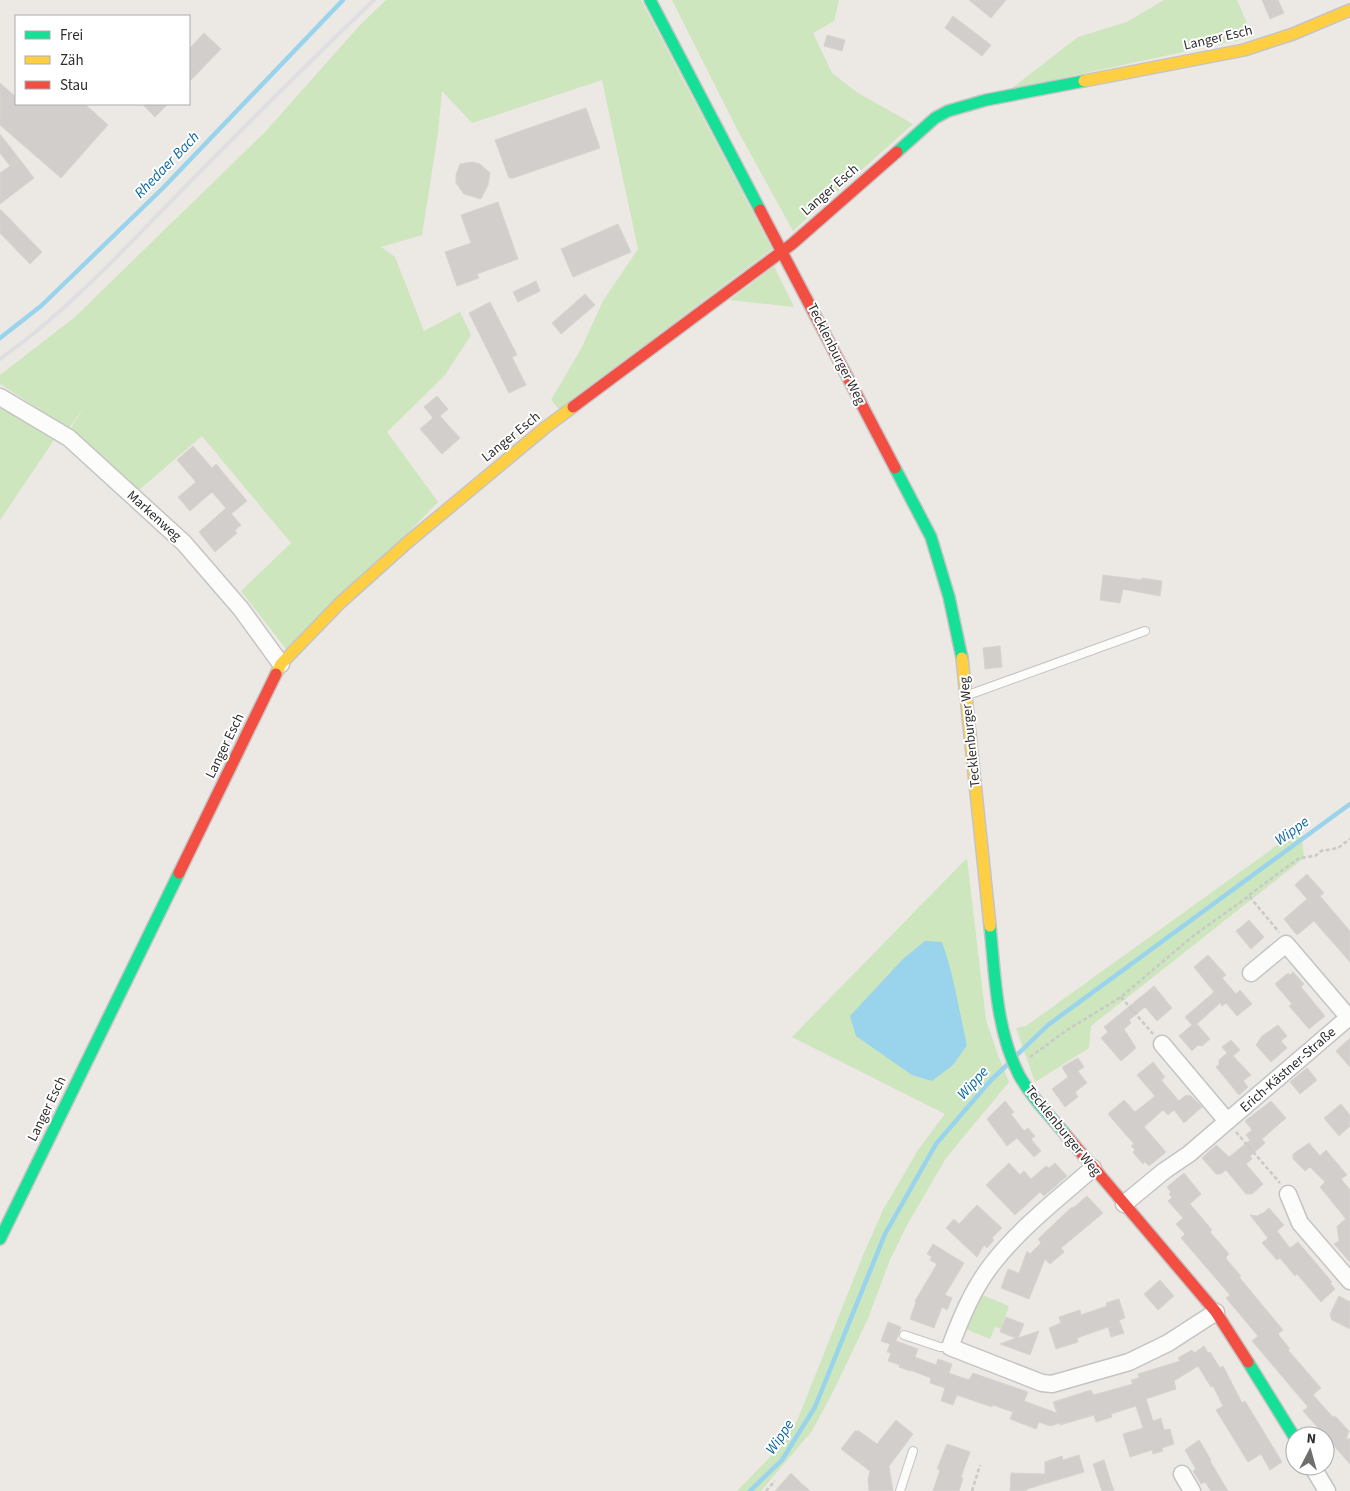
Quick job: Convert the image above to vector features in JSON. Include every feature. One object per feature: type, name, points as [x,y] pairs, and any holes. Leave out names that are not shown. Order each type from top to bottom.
[{"type":"street","name":"Tecklenburger Weg","points":[[650,0],[931,537],[955,616],[966,696],[997,996],[1005,1038],[1020,1077],[1035,1099],[1216,1312],[1288,1426]]},
{"type":"street","name":"Langer Esch","points":[[0,1239],[281,664],[340,603],[408,542],[532,439],[782,251],[934,118],[948,111],[986,100],[1244,50],[1293,34],[1350,10]]},
{"type":"street","name":"Markenweg","points":[[0,396],[69,438],[184,543],[241,609],[281,664]]},
{"type":"street","points":[[1251,974],[1286,944]]},
{"type":"street","name":"Erich-Kästner-Straße","points":[[1124,1204],[1164,1171],[1189,1154],[1349,1019],[1286,944]]},
{"type":"street","name":"Erich-Kästner-Straße","points":[[1162,1044],[1227,1121]]},
{"type":"street","points":[[1093,1168],[1020,1233],[992,1263],[967,1305],[950,1348],[1042,1383],[1052,1384],[1079,1378],[1129,1362],[1168,1343],[1216,1312]]},
{"type":"street","points":[[1288,1194],[1300,1223],[1350,1281]]},
{"type":"street","points":[[1182,1474],[1192,1491]]},
{"type":"street","points":[[1318,1476],[1327,1491]]},
{"type":"lane","points":[[966,696],[1144,631]]},
{"type":"lane","points":[[904,1335],[940,1347],[950,1348]]},
{"type":"lane","points":[[900,1491],[913,1451]]},
{"type":"path","points":[[1024,1063],[1055,1038],[1122,997],[1193,936],[1299,858],[1315,856],[1322,851],[1338,848],[1350,839]]},
{"type":"path","points":[[1249,896],[1283,936],[1286,944]]},
{"type":"path","points":[[1122,997],[1162,1044]]},
{"type":"path","points":[[1227,1121],[1288,1194]]},
{"type":"path","points":[[972,1491],[980,1465]]},
{"type":"path","points":[[766,1491],[775,1481]]},
{"type":"green space","points":[[386,0],[641,0],[772,249],[559,409],[551,400],[581,349],[603,301],[638,249],[602,80],[472,123],[442,91],[438,133],[422,235],[381,247],[395,257],[424,331],[460,312],[471,335],[445,375],[387,432],[438,502],[403,538],[286,649],[241,591],[291,543],[202,436],[139,490],[70,429],[85,406],[69,428],[0,384],[0,375],[75,317],[266,131],[359,26]]},
{"type":"green space","points":[[672,0],[839,0],[834,21],[813,33],[832,73],[858,93],[913,124],[793,231],[738,131]]},
{"type":"green space","points":[[1164,0],[1237,0],[1253,37],[1011,89],[1078,37],[1127,22]]},
{"type":"green space","points":[[774,266],[794,307],[730,300]]},
{"type":"green space","points":[[0,407],[56,437],[0,520]]},
{"type":"green space","points":[[1301,828],[1304,858],[1091,1026],[1089,1048],[1035,1082],[1016,1028],[1026,1026]]},
{"type":"green space","points":[[967,858],[986,1020],[1009,1082],[946,1158],[907,1225],[889,1262],[869,1316],[834,1390],[812,1431],[761,1491],[737,1491],[770,1457],[797,1421],[883,1210],[918,1150],[945,1114],[792,1037]],"holes":[[[957,1005],[967,1045],[932,1081]]]},
{"type":"green space","points":[[980,1294],[1009,1306],[1001,1329],[995,1327],[990,1339],[963,1328]]},
{"type":"water","points":[[925,941],[942,942],[953,980],[967,1045],[953,1065],[932,1081],[912,1075],[856,1036],[850,1016],[903,959]]},
{"type":"building","points":[[969,0],[1006,0],[991,18]]},
{"type":"building","points":[[1262,0],[1278,0],[1284,13],[1270,19]]},
{"type":"building","points":[[953,16],[991,45],[982,56],[945,28]]},
{"type":"building","points":[[204,33],[221,49],[190,81],[190,48]]},
{"type":"building","points":[[827,35],[845,40],[842,51],[824,46]]},
{"type":"building","points":[[0,83],[15,96],[15,105],[86,105],[108,125],[61,178],[0,125]]},
{"type":"building","points":[[143,105],[167,105],[155,117]]},
{"type":"building","points":[[586,108],[600,148],[509,178],[495,140]]},
{"type":"building","points":[[0,134],[34,178],[0,204],[0,173],[10,166],[0,153]]},
{"type":"building","points":[[472,162],[480,164],[490,173],[488,185],[481,199],[464,194],[456,183],[456,175],[460,164]]},
{"type":"building","points":[[498,202],[518,259],[477,274],[479,278],[457,286],[445,252],[471,243],[461,215]]},
{"type":"building","points":[[0,209],[42,252],[30,264],[0,233]]},
{"type":"building","points":[[618,224],[631,252],[573,277],[561,249]]},
{"type":"building","points":[[536,281],[540,291],[518,302],[513,292]]},
{"type":"building","points":[[585,294],[595,305],[561,334],[552,323]]},
{"type":"building","points":[[490,302],[517,355],[512,357],[526,385],[509,393],[469,313]]},
{"type":"building","points":[[437,396],[448,409],[440,416],[460,438],[442,454],[420,429],[433,418],[424,407]]},
{"type":"building","points":[[193,446],[212,468],[216,464],[247,501],[231,514],[212,492],[190,511],[178,497],[196,482],[177,460]]},
{"type":"building","points":[[226,508],[241,525],[235,530],[237,533],[215,552],[199,532]]},
{"type":"building","points":[[1103,575],[1162,581],[1160,596],[1123,589],[1120,603],[1100,600]]},
{"type":"building","points":[[1000,646],[1002,667],[985,669],[983,648]]},
{"type":"building","points":[[1307,874],[1324,893],[1320,896],[1350,931],[1350,962],[1314,921],[1297,935],[1284,919],[1307,899],[1295,885]]},
{"type":"building","points":[[1249,920],[1264,937],[1251,949],[1236,931]]},
{"type":"building","points":[[1208,955],[1226,975],[1222,978],[1236,994],[1240,990],[1252,1004],[1237,1016],[1226,1003],[1222,1006],[1220,1003],[1197,1024],[1210,1039],[1202,1046],[1198,1045],[1192,1051],[1179,1036],[1192,1025],[1185,1017],[1214,992],[1194,967]]},
{"type":"building","points":[[1293,972],[1304,984],[1301,987],[1325,1016],[1309,1029],[1289,1006],[1292,1004],[1275,984],[1288,973],[1290,975]]},
{"type":"building","points":[[1154,986],[1172,1008],[1157,1021],[1145,1007],[1129,1020],[1131,1023],[1124,1029],[1136,1048],[1121,1061],[1101,1038],[1108,1032],[1104,1027]]},
{"type":"building","points":[[1278,1025],[1287,1036],[1281,1041],[1287,1048],[1271,1062],[1256,1045],[1262,1036]]},
{"type":"building","points":[[1350,1038],[1350,1067],[1336,1051]]},
{"type":"building","points":[[1231,1040],[1240,1050],[1233,1056],[1251,1075],[1243,1081],[1248,1087],[1239,1095],[1216,1067],[1219,1065],[1219,1060],[1227,1053],[1222,1047]]},
{"type":"building","points":[[1078,1058],[1084,1067],[1078,1071],[1087,1083],[1075,1092],[1078,1097],[1065,1107],[1052,1089],[1068,1077],[1062,1067]]},
{"type":"building","points":[[1153,1062],[1165,1077],[1161,1080],[1179,1101],[1186,1095],[1191,1096],[1202,1107],[1184,1123],[1174,1110],[1168,1115],[1163,1110],[1144,1127],[1166,1152],[1149,1166],[1145,1162],[1143,1164],[1136,1156],[1133,1152],[1135,1150],[1131,1146],[1134,1144],[1108,1114],[1124,1100],[1135,1112],[1155,1096],[1137,1075]]},
{"type":"building","points":[[1307,1068],[1317,1080],[1300,1094],[1290,1082]]},
{"type":"building","points":[[1005,1101],[1014,1112],[1011,1114],[1024,1131],[1028,1128],[1035,1136],[1031,1139],[1041,1151],[1034,1157],[1017,1138],[1007,1146],[987,1119]]},
{"type":"building","points":[[1271,1101],[1286,1118],[1262,1139],[1265,1143],[1250,1156],[1252,1159],[1246,1164],[1263,1184],[1252,1194],[1246,1194],[1226,1170],[1221,1174],[1216,1174],[1202,1158],[1216,1145],[1229,1157],[1250,1140],[1246,1135],[1252,1130],[1245,1121]]},
{"type":"building","points":[[1341,1104],[1350,1115],[1350,1126],[1339,1136],[1324,1118]]},
{"type":"building","points":[[1309,1143],[1320,1156],[1326,1150],[1347,1175],[1341,1179],[1350,1190],[1350,1262],[1334,1244],[1339,1241],[1337,1226],[1346,1219],[1320,1187],[1325,1182],[1310,1167],[1305,1171],[1293,1159],[1293,1154]]},
{"type":"building","points":[[1009,1163],[1020,1175],[1024,1171],[1031,1179],[1046,1166],[1049,1168],[1055,1163],[1067,1176],[1044,1196],[1040,1192],[1015,1215],[986,1185]]},
{"type":"building","points":[[1184,1173],[1201,1194],[1190,1204],[1229,1254],[1226,1257],[1227,1260],[1241,1276],[1239,1277],[1283,1330],[1278,1334],[1290,1349],[1288,1350],[1321,1388],[1313,1395],[1349,1431],[1346,1439],[1350,1439],[1350,1464],[1335,1447],[1335,1426],[1316,1426],[1303,1411],[1308,1407],[1252,1341],[1258,1336],[1226,1298],[1230,1295],[1181,1238],[1185,1234],[1176,1224],[1183,1218],[1168,1201],[1172,1197],[1167,1187]]},
{"type":"building","points":[[1087,1196],[1103,1213],[1061,1248],[1064,1252],[1050,1264],[1045,1259],[1029,1299],[1001,1288],[1008,1269],[1019,1273],[1027,1251],[1030,1254],[1041,1243],[1038,1239],[1072,1207]]},
{"type":"building","points":[[977,1205],[1002,1228],[992,1238],[994,1240],[987,1248],[984,1245],[977,1257],[946,1228],[954,1219],[959,1224]]},
{"type":"building","points":[[1269,1208],[1284,1225],[1277,1231],[1290,1248],[1298,1242],[1332,1282],[1330,1283],[1335,1289],[1321,1302],[1297,1274],[1295,1276],[1280,1258],[1277,1260],[1262,1243],[1268,1238],[1250,1215],[1258,1216]]},
{"type":"building","points":[[933,1244],[964,1263],[945,1295],[952,1298],[947,1310],[942,1307],[934,1328],[910,1319],[915,1301],[937,1264],[930,1260],[932,1257],[927,1254]]},
{"type":"building","points":[[1160,1280],[1174,1296],[1158,1310],[1144,1294]]},
{"type":"building","points":[[1339,1296],[1350,1302],[1350,1329],[1332,1320],[1330,1314]]},
{"type":"building","points":[[1119,1299],[1125,1318],[1119,1320],[1124,1333],[1111,1337],[1108,1327],[1077,1338],[1078,1342],[1056,1349],[1049,1328],[1061,1323],[1059,1317],[1080,1310],[1081,1315],[1107,1306],[1106,1303]]},
{"type":"building","points":[[1006,1317],[1024,1324],[1018,1338],[1039,1331],[1030,1355],[1000,1344],[1016,1338],[1000,1332]]},
{"type":"building","points":[[888,1322],[901,1327],[896,1341],[918,1349],[915,1357],[936,1365],[938,1359],[952,1364],[949,1373],[969,1380],[973,1373],[1028,1392],[1024,1401],[1057,1413],[1053,1402],[1091,1390],[1093,1395],[1133,1384],[1131,1380],[1139,1378],[1138,1374],[1180,1361],[1178,1358],[1192,1350],[1194,1353],[1204,1346],[1220,1368],[1223,1366],[1242,1403],[1245,1401],[1282,1462],[1270,1470],[1261,1454],[1248,1462],[1216,1410],[1223,1406],[1213,1386],[1211,1387],[1198,1366],[1174,1381],[1176,1389],[1146,1399],[1153,1421],[1161,1418],[1164,1430],[1170,1429],[1174,1444],[1162,1448],[1163,1451],[1153,1454],[1152,1450],[1130,1457],[1123,1434],[1143,1428],[1136,1406],[1111,1414],[1112,1417],[1096,1422],[1094,1415],[1060,1425],[1060,1423],[1050,1426],[1039,1422],[1036,1429],[1010,1419],[1013,1412],[993,1405],[992,1407],[957,1395],[953,1405],[941,1401],[945,1388],[930,1383],[931,1378],[899,1367],[900,1365],[888,1361],[891,1353],[887,1352],[890,1344],[881,1341]]},
{"type":"building","points":[[896,1420],[913,1434],[889,1466],[893,1491],[869,1491],[868,1479],[870,1471],[841,1449],[855,1431],[859,1431],[877,1444]]},
{"type":"building","points":[[1199,1440],[1228,1491],[1211,1491],[1205,1482],[1201,1484],[1193,1471],[1196,1469],[1185,1450]]},
{"type":"building","points":[[947,1444],[970,1452],[961,1477],[963,1478],[959,1491],[933,1491],[940,1470],[937,1469]]},
{"type":"building","points":[[1079,1455],[1084,1472],[1027,1489],[1027,1491],[1010,1491],[1011,1473],[1045,1474],[1045,1462],[1062,1456],[1063,1460]]},
{"type":"building","points":[[1104,1460],[1114,1491],[1102,1491],[1093,1464]]},
{"type":"building","points":[[791,1473],[800,1482],[810,1491],[775,1491]]},
{"type":"waterway","name":"Rhedaer Bach","points":[[0,338],[41,306],[163,188],[343,0]]},
{"type":"waterway","name":"Wippe","points":[[1016,1056],[1048,1025],[1350,804]]},
{"type":"waterway","name":"Wippe","points":[[750,1491],[782,1460],[815,1407],[885,1234],[936,1144],[991,1080],[1007,1065]]},
{"type":"railway","points":[[0,359],[49,321],[95,278],[254,117],[374,0]]},
{"type":"traffic: fast","points":[[650,0],[760,210]]},
{"type":"traffic: fast","points":[[897,152],[935,118],[948,111],[986,100],[1084,81]]},
{"type":"traffic: fast","points":[[895,468],[931,537],[949,597],[962,658]]},
{"type":"traffic: fast","points":[[0,1239],[179,873]]},
{"type":"traffic: fast","points":[[990,926],[995,983],[1001,1021],[1011,1058],[1029,1091],[1066,1135]]},
{"type":"traffic: fast","points":[[1248,1362],[1288,1426]]},
{"type":"traffic: slow","points":[[1084,81],[1244,50],[1293,34],[1350,10]]},
{"type":"traffic: slow","points":[[276,674],[281,664],[340,603],[408,542],[546,427],[573,407]]},
{"type":"traffic: slow","points":[[962,658],[990,926]]},
{"type":"traffic: jam","points":[[573,407],[792,244],[897,152]]},
{"type":"traffic: jam","points":[[760,210],[895,468]]},
{"type":"traffic: jam","points":[[179,873],[276,674]]},
{"type":"traffic: jam","points":[[1066,1135],[1216,1312],[1248,1362]]}]
